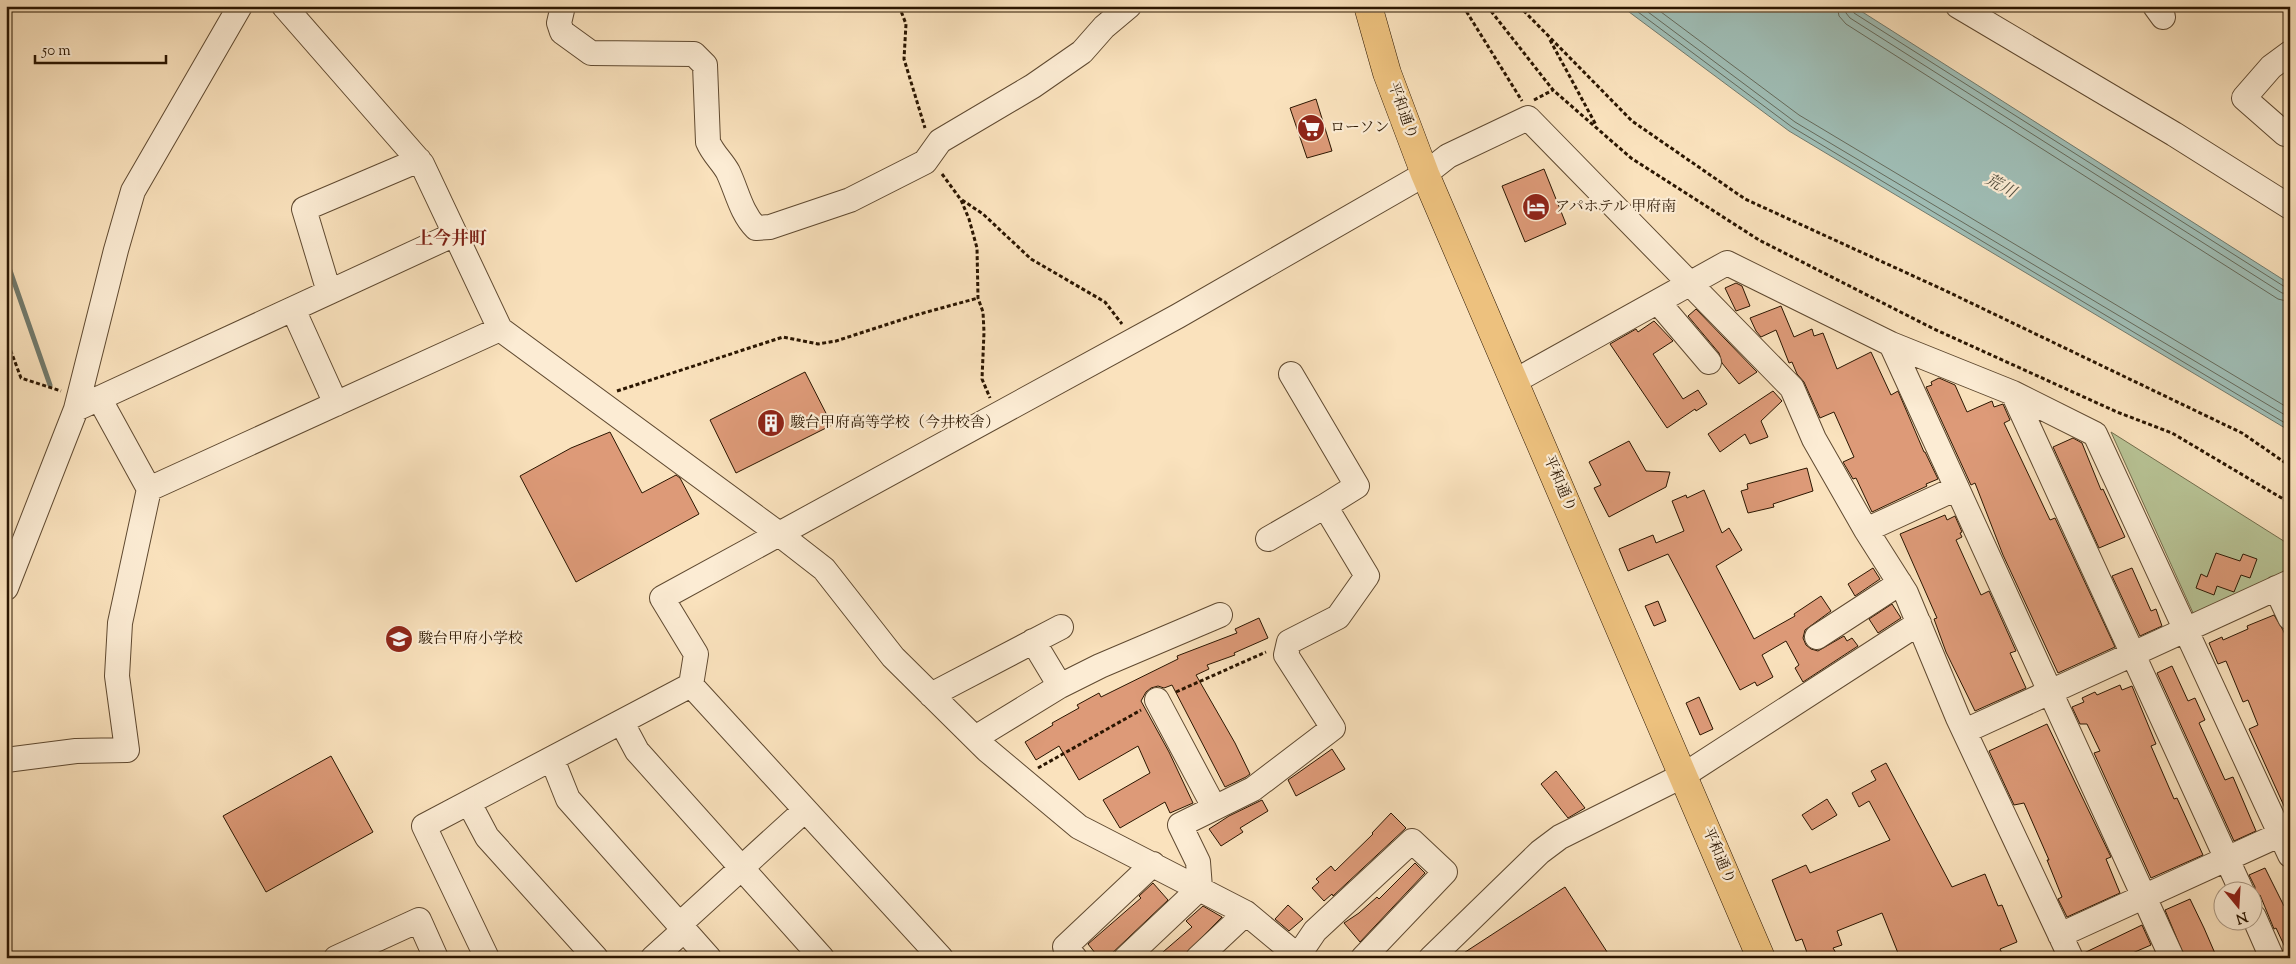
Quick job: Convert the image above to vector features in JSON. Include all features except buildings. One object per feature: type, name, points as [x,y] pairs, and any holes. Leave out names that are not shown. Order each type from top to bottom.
[{"type":"highway","name":"平和通り","points":[[1368,6],[1388,73],[1425,174],[1761,958]]},
{"type":"street","points":[[6,588],[85,401],[116,250],[133,191],[240,6]]},
{"type":"street","points":[[284,6],[419,160],[500,329],[824,569],[893,657],[975,738],[1079,827],[1246,913],[1299,957],[1315,930],[1412,841],[1445,872],[1363,958]]},
{"type":"street","points":[[563,6],[559,23],[562,32],[591,53],[694,54],[704,64],[708,142],[713,153],[727,170],[747,219],[756,228],[770,227],[850,200],[925,162],[940,140],[1033,86],[1082,52],[1104,27],[1130,6]]},
{"type":"street","points":[[1958,6],[2174,134],[2290,207]]},
{"type":"street","points":[[2290,53],[2271,67],[2244,98],[2285,134],[2290,130]]},
{"type":"street","points":[[691,685],[696,654],[662,598],[1135,340],[1425,174],[1448,156],[1524,113],[1792,388],[1814,440],[1866,530],[1900,583],[1919,622],[1958,718],[2071,958]]},
{"type":"street","points":[[329,292],[304,209],[419,160]]},
{"type":"street","points":[[85,401],[455,234]]},
{"type":"street","points":[[1515,381],[1727,263],[1891,344],[2013,393],[2095,434],[2186,630],[2287,840],[2226,859],[2060,935]]},
{"type":"street","points":[[1658,302],[1709,362]]},
{"type":"street","points":[[293,308],[336,404]]},
{"type":"street","points":[[149,489],[500,329]]},
{"type":"street","points":[[1891,344],[2172,958]]},
{"type":"street","points":[[1268,539],[1357,486],[1291,374]]},
{"type":"street","points":[[2013,393],[2237,882]]},
{"type":"street","points":[[6,760],[76,751],[127,750],[117,676],[120,623],[149,489],[85,401]]},
{"type":"street","points":[[1866,530],[1957,488]]},
{"type":"street","points":[[1200,888],[1198,862],[1180,825],[1253,788],[1333,728],[1286,655],[1289,642],[1338,617],[1367,576],[1325,506]]},
{"type":"street","points":[[1817,637],[1900,583]]},
{"type":"street","points":[[1965,731],[2283,585],[2290,618]]},
{"type":"street","points":[[975,738],[1060,686],[1100,666],[1220,615]]},
{"type":"street","points":[[1431,958],[1546,847],[1560,837],[1684,775],[1919,622]]},
{"type":"street","points":[[931,695],[1061,626]]},
{"type":"street","points":[[1033,641],[1060,686]]},
{"type":"street","points":[[487,958],[424,826],[691,685]]},
{"type":"street","points":[[691,685],[941,958]]},
{"type":"street","points":[[1157,700],[1214,807]]},
{"type":"street","points":[[622,723],[637,751],[822,958]]},
{"type":"street","points":[[552,759],[568,799],[709,958]]},
{"type":"street","points":[[469,803],[487,838],[596,958]]},
{"type":"street","points":[[653,958],[742,868],[805,810]]},
{"type":"street","points":[[1075,958],[1065,947],[1153,864]]},
{"type":"street","points":[[1126,958],[1200,888]]},
{"type":"street","points":[[1198,958],[1246,913]]},
{"type":"street","points":[[336,958],[419,920],[436,958]]},
{"type":"street","points":[[2261,932],[2272,958]]},
{"type":"path","points":[[899,6],[906,24],[904,59],[937,167],[961,200],[969,219],[977,248],[978,298],[983,312],[984,332],[982,379],[996,415]]},
{"type":"path","points":[[1463,6],[1524,113],[1553,90]]},
{"type":"path","points":[[1487,6],[1553,90],[1631,158],[1759,240],[1934,329],[2118,412],[2172,433],[2290,503]]},
{"type":"path","points":[[1519,6],[1632,121],[1745,199],[1944,290],[2242,433],[2290,466]]},
{"type":"path","points":[[1548,36],[1597,128]]},
{"type":"path","points":[[961,200],[983,214],[1031,259],[1105,302],[1135,340]]},
{"type":"path","points":[[594,398],[783,338],[818,344],[836,341],[916,314],[978,298]]},
{"type":"path","points":[[6,338],[21,378],[85,401]]},
{"type":"green space","points":[[2111,432],[2290,545],[2290,572],[2194,615]]},
{"type":"water","name":"荒川","points":[[1621,6],[1853,6],[2290,284],[2290,431],[1789,131]]},
{"type":"waterway","points":[[6,259],[50,385]]},
{"type":"place","name":"ローソン","points":[[1311,128]]},
{"type":"place","name":"アパホテル 甲府南","points":[[1536,207]]},
{"type":"place","name":"駿台甲府高等学校（今井校舎）","points":[[771,423]]},
{"type":"place","name":"駿台甲府小学校","points":[[399,639]]},
{"type":"district","name":"上今井町","points":[[451,240]]}]
